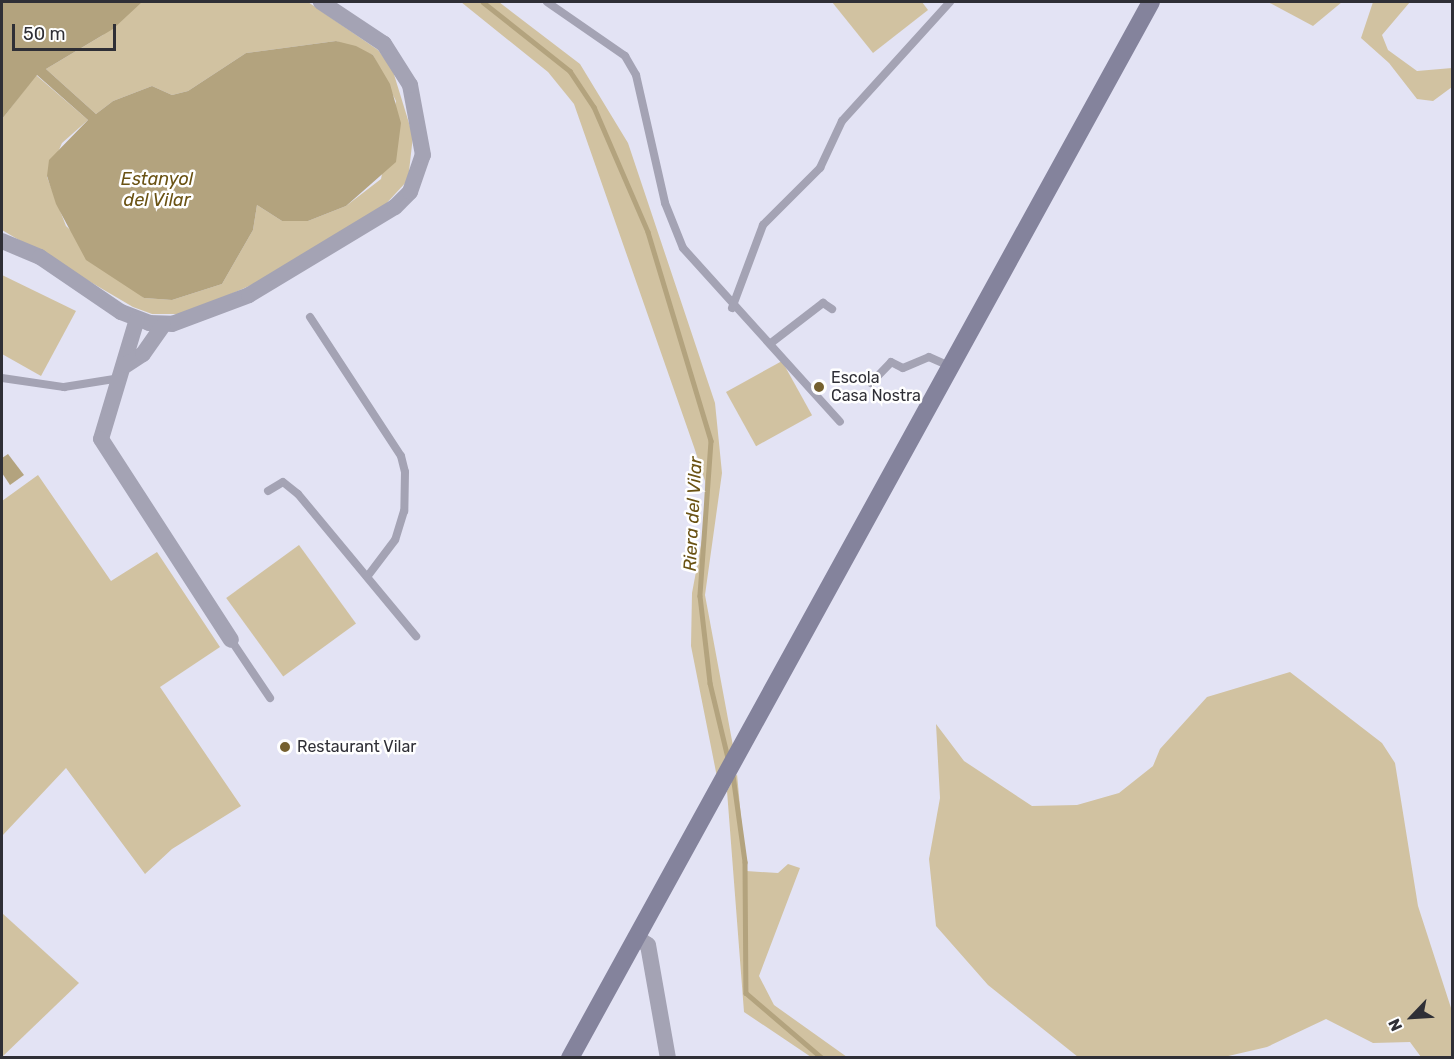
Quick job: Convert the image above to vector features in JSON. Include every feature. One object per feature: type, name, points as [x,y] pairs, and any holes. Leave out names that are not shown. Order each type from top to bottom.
[{"type":"main road","points":[[570,1058],[1151,2]]},
{"type":"street","points":[[2,241],[40,257],[137,319],[163,325],[189,321],[249,295],[395,207],[419,175],[422,134],[400,64],[371,33],[321,2]]},
{"type":"street","points":[[137,319],[101,439],[231,640]]},
{"type":"street","points":[[123,371],[142,354],[163,325]]},
{"type":"street","points":[[636,937],[648,945],[668,1058]]},
{"type":"lane","points":[[547,2],[625,56],[636,75],[665,203],[683,248],[732,308],[771,343],[840,423]]},
{"type":"lane","points":[[732,308],[763,225],[820,168],[842,121],[950,2]]},
{"type":"lane","points":[[771,343],[823,303],[832,309]]},
{"type":"lane","points":[[310,316],[401,456],[405,472],[404,511],[395,540],[367,577]]},
{"type":"lane","points":[[871,383],[891,362],[903,368],[929,357],[949,366]]},
{"type":"lane","points":[[2,378],[64,387],[123,371]]},
{"type":"lane","points":[[268,491],[283,482],[298,494],[416,636]]},
{"type":"lane","points":[[231,640],[270,698]]},
{"type":"shaded area","points":[[122,2],[308,2],[378,50],[392,68],[413,136],[408,180],[383,207],[258,282],[185,314],[152,314],[133,307],[2,230],[2,119],[36,75],[88,120],[62,143],[47,177],[66,226],[144,298],[172,300],[222,284],[253,230],[257,205],[282,221],[308,221],[346,206],[381,179],[396,101],[373,55],[336,41],[246,53],[188,91],[172,95],[152,86],[113,101],[96,114],[46,69],[103,35]]},
{"type":"shaded area","points":[[461,2],[499,2],[580,64],[628,143],[715,403],[722,473],[705,595],[733,746],[717,777],[691,646],[692,593],[704,529],[705,481],[694,447],[574,104],[548,72]]},
{"type":"shaded area","points":[[832,2],[922,2],[928,10],[873,53]]},
{"type":"shaded area","points":[[1268,2],[1342,2],[1313,26]]},
{"type":"shaded area","points":[[1373,2],[1410,2],[1382,35],[1388,50],[1417,71],[1452,68],[1452,87],[1433,101],[1417,99],[1389,63],[1361,38]]},
{"type":"shaded area","points":[[2,275],[76,311],[41,376],[2,354]]},
{"type":"shaded area","points":[[782,361],[812,415],[756,446],[726,392]]},
{"type":"shaded area","points":[[38,475],[111,581],[157,552],[220,647],[160,687],[241,806],[172,849],[145,874],[66,768],[2,836],[2,501]]},
{"type":"shaded area","points":[[299,545],[356,623],[283,676],[226,598]]},
{"type":"shaded area","points":[[1290,672],[1382,743],[1395,763],[1418,906],[1452,1011],[1452,1057],[1421,1057],[1410,1042],[1373,1043],[1326,1019],[1267,1047],[1224,1057],[1078,1057],[988,985],[936,926],[929,859],[940,798],[936,724],[964,761],[1032,806],[1077,805],[1119,793],[1153,766],[1160,749],[1207,697]]},
{"type":"shaded area","points":[[737,774],[746,871],[778,873],[788,864],[800,868],[759,976],[774,1005],[847,1057],[811,1057],[744,1012],[727,791]]},
{"type":"shaded area","points":[[2,913],[79,983],[2,1057]]},
{"type":"water","name":"Estanyol del Vilar","points":[[2,2],[142,2],[113,29],[46,69],[96,114],[113,101],[152,86],[172,95],[188,91],[246,53],[336,41],[356,46],[373,55],[390,84],[401,123],[396,162],[346,206],[308,221],[282,221],[257,205],[253,230],[222,284],[172,300],[144,298],[86,260],[56,204],[47,176],[49,160],[88,120],[37,75],[2,119]]},
{"type":"water","points":[[8,454],[24,475],[10,485],[2,473],[2,458]]},
{"type":"waterway","name":"Riera del Vilar","points":[[483,2],[570,71],[594,107],[648,232],[711,441],[700,596],[710,683],[728,758]]},
{"type":"waterway","name":"Riera del Vilar","points":[[733,775],[745,862],[746,993],[822,1058]]},
{"type":"place","name":"Escola Casa Nostra","points":[[819,387]]},
{"type":"place","name":"Restaurant Vilar","points":[[285,747]]}]
